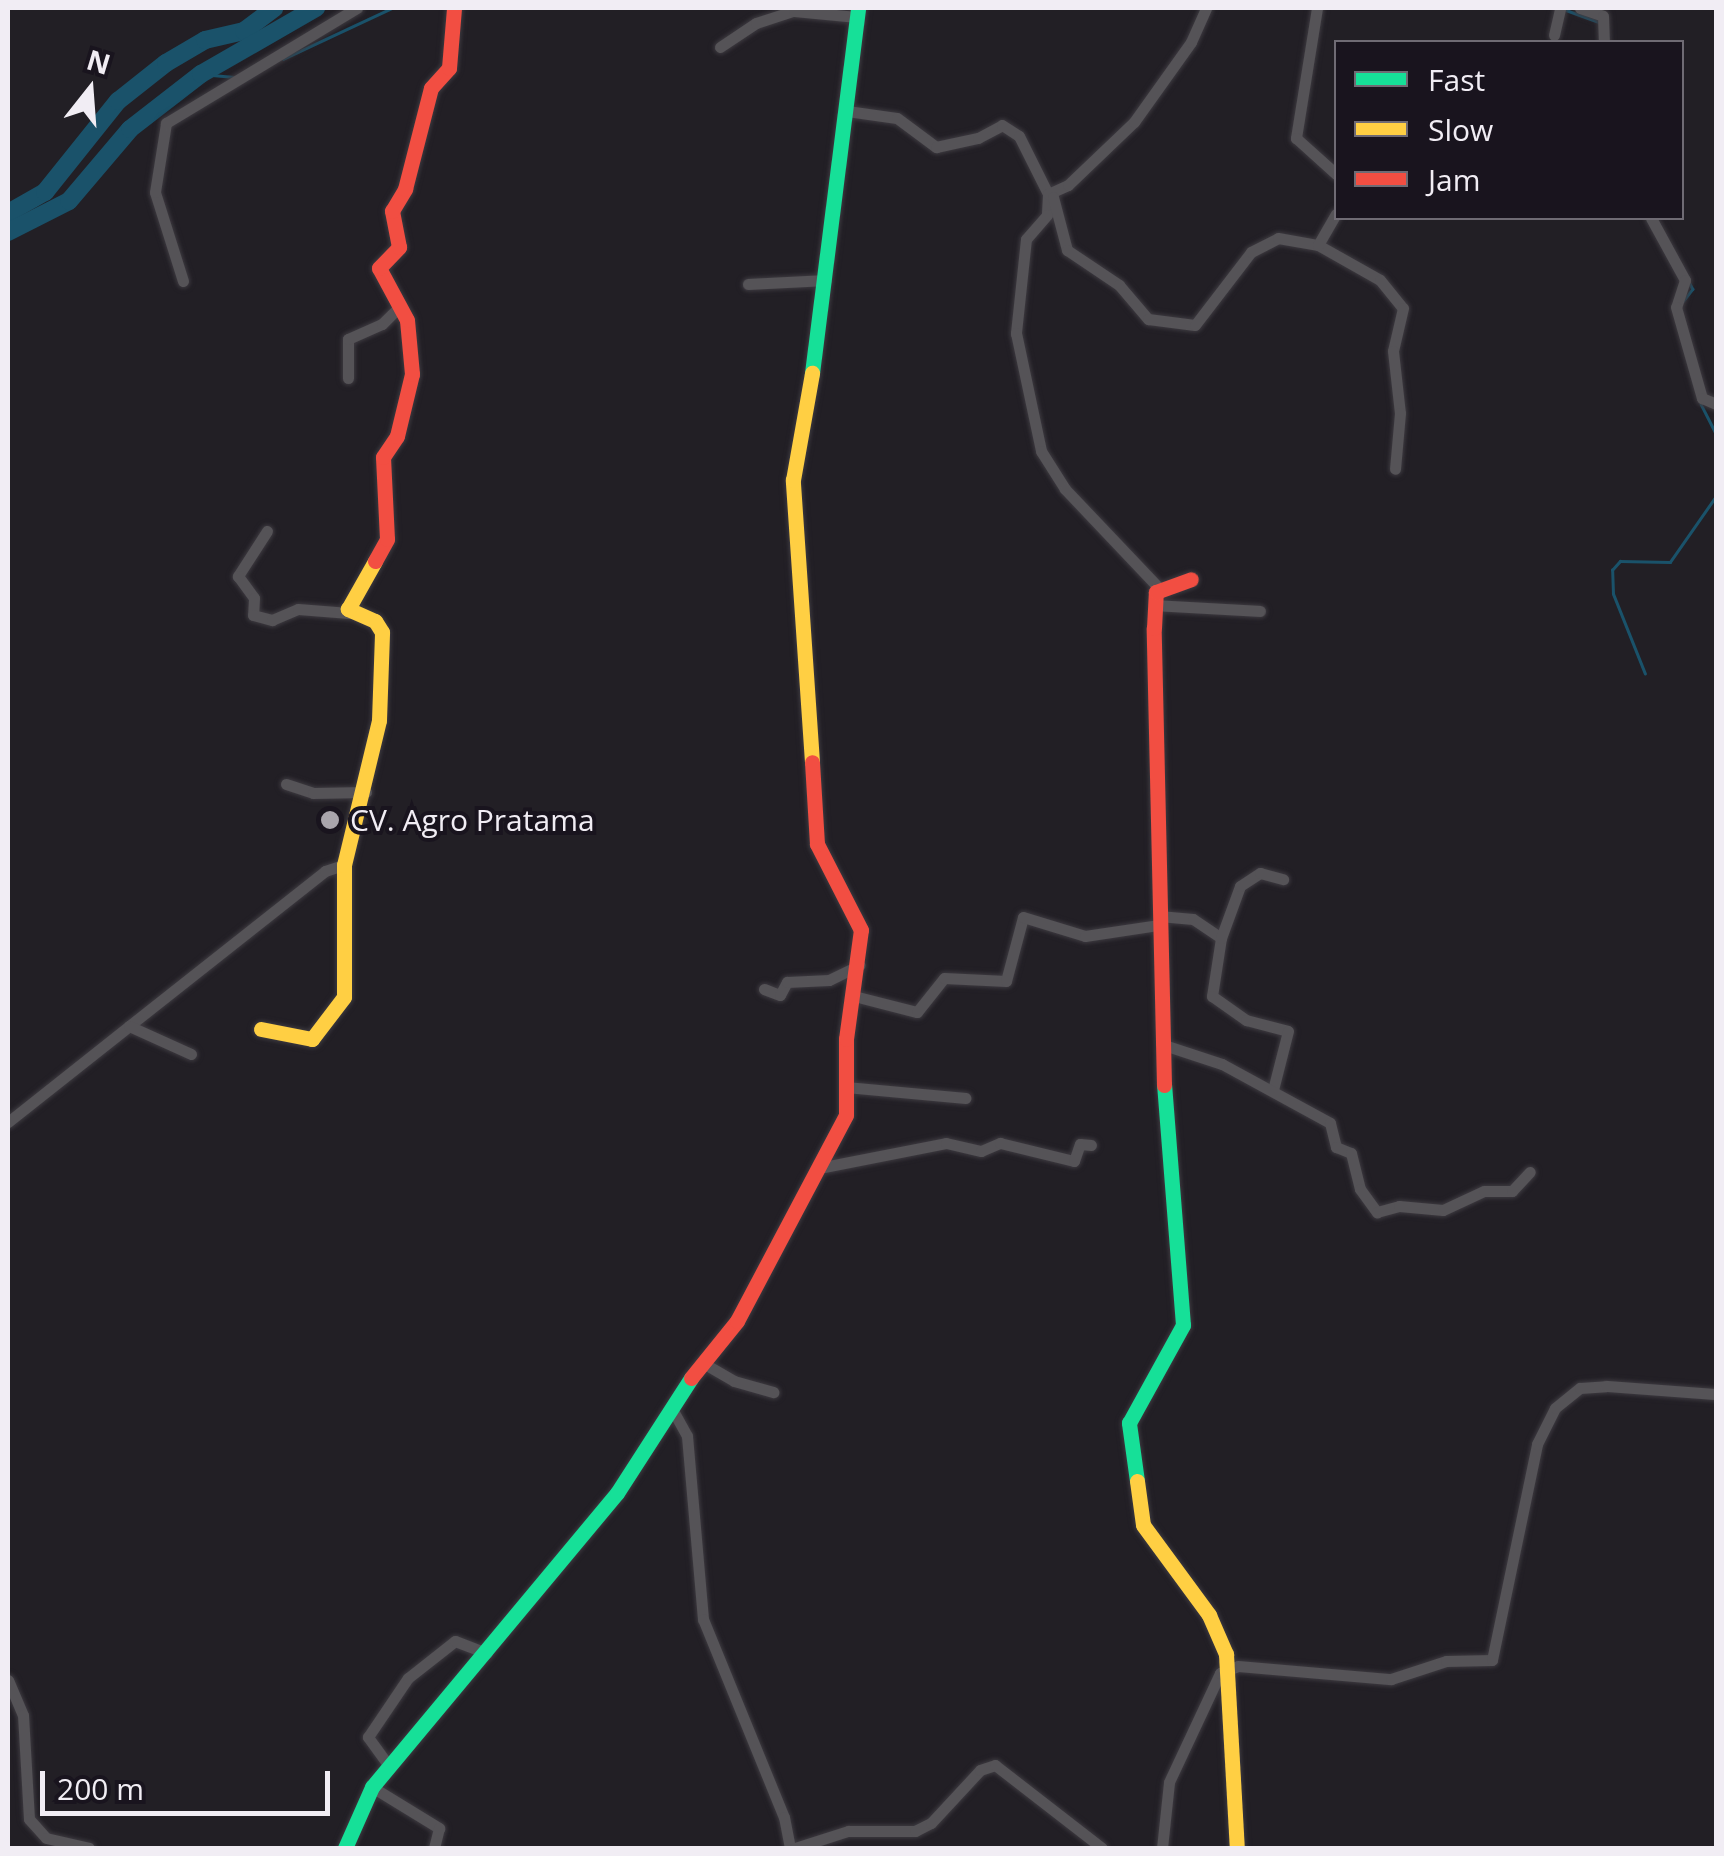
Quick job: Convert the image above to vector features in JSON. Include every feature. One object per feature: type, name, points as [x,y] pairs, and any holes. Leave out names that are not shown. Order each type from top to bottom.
[{"type":"street","points":[[184,281],[155,192],[166,123],[357,8]]},
{"type":"street","points":[[349,613],[358,580],[386,539],[383,457],[396,436],[412,374],[399,307],[380,264],[399,247],[392,211],[405,189],[431,88],[450,68],[454,8]]},
{"type":"street","points":[[1160,588],[1047,468],[1028,406],[1016,333],[1026,239],[1047,215],[1051,195],[1155,96],[1206,8]]},
{"type":"street","points":[[1317,8],[1296,138],[1334,172]]},
{"type":"street","points":[[1554,34],[1560,8]]},
{"type":"street","points":[[1580,8],[1602,16],[1604,40]]},
{"type":"street","points":[[345,1848],[372,1787],[616,1492],[703,1362],[737,1321],[824,1167],[846,1115],[854,996],[860,965],[856,908],[817,844],[793,480],[826,280],[857,12],[803,10],[764,19],[720,47]]},
{"type":"street","points":[[846,111],[897,118],[936,147],[1010,126],[1051,195],[1071,254],[1120,285],[1145,318],[1188,327],[1263,243],[1278,238],[1318,245],[1380,280],[1402,308],[1393,351],[1400,413],[1396,470]]},
{"type":"street","points":[[1318,245],[1334,217]]},
{"type":"street","points":[[1652,220],[1685,280],[1676,307],[1702,398],[1716,404]]},
{"type":"street","points":[[748,284],[826,280]]},
{"type":"street","points":[[348,378],[348,339],[382,324],[399,307]]},
{"type":"street","points":[[261,1028],[312,1039],[341,1002],[344,865],[366,792],[380,720],[382,632],[375,621],[349,613],[292,609],[272,620],[252,615],[254,598],[238,576],[266,531]]},
{"type":"street","points":[[1160,588],[1191,579]]},
{"type":"street","points":[[1160,588],[1154,605],[1158,921],[1162,1044],[1182,1325],[1128,1423],[1133,1482],[1143,1525],[1208,1614],[1228,1668],[1230,1811],[1237,1848]]},
{"type":"street","points":[[1154,605],[1260,612]]},
{"type":"street","points":[[286,784],[313,793],[366,792]]},
{"type":"street","points":[[8,1122],[330,867],[344,865]]},
{"type":"street","points":[[1273,1090],[1288,1031],[1246,1020],[1212,996],[1221,938],[1240,886],[1260,873],[1283,879]]},
{"type":"street","points":[[854,996],[918,1012],[944,978],[1006,981],[1023,917],[1085,936],[1158,921],[1193,919],[1221,938]]},
{"type":"street","points":[[764,989],[780,995],[787,982],[830,980],[860,965]]},
{"type":"street","points":[[129,1026],[191,1054]]},
{"type":"street","points":[[1162,1044],[1273,1090],[1332,1125],[1336,1147],[1351,1153],[1360,1189],[1378,1212],[1399,1206],[1443,1210],[1484,1191],[1512,1191],[1530,1172]]},
{"type":"street","points":[[846,1086],[965,1098]]},
{"type":"street","points":[[824,1167],[946,1143],[981,1150],[1000,1144],[1074,1161],[1080,1144],[1091,1146]]},
{"type":"street","points":[[703,1362],[734,1381],[774,1392]]},
{"type":"street","points":[[1228,1668],[1392,1679],[1446,1661],[1492,1660],[1536,1444],[1555,1408],[1580,1388],[1606,1386],[1716,1394]]},
{"type":"street","points":[[672,1407],[687,1436],[690,1526],[706,1632],[767,1774],[792,1848],[848,1832],[914,1831],[931,1823],[980,1770],[995,1765],[1102,1848]]},
{"type":"street","points":[[389,1766],[368,1737],[408,1678],[455,1642],[487,1652]]},
{"type":"street","points":[[1162,1848],[1169,1782],[1211,1686],[1228,1668]]},
{"type":"street","points":[[8,1680],[23,1715],[29,1820],[46,1838],[89,1848]]},
{"type":"street","points":[[372,1787],[439,1828],[438,1848]]},
{"type":"waterway","points":[[8,213],[45,192],[118,101],[166,63],[205,40],[244,31],[274,8]]},
{"type":"waterway","points":[[8,232],[69,201],[130,129],[201,74],[316,8]]},
{"type":"waterway","points":[[283,59],[392,8]]},
{"type":"waterway","points":[[1566,10],[1601,23]]},
{"type":"waterway","points":[[201,74],[234,77]]},
{"type":"waterway","points":[[1680,264],[1693,289],[1683,302]]},
{"type":"waterway","points":[[1701,404],[1716,433]]},
{"type":"waterway","points":[[1716,435],[1716,442]]},
{"type":"waterway","points":[[1645,674],[1613,594],[1612,570],[1620,561],[1670,562],[1716,496],[1716,479]]},
{"type":"traffic: fast","points":[[812,373],[858,8]]},
{"type":"traffic: fast","points":[[1137,1481],[1129,1423],[1183,1325],[1164,1085]]},
{"type":"traffic: fast","points":[[345,1848],[372,1787],[617,1493],[691,1378]]},
{"type":"traffic: slow","points":[[812,373],[793,480],[812,762]]},
{"type":"traffic: slow","points":[[261,1029],[312,1039],[344,997],[344,865],[379,720],[382,632],[375,621],[348,609],[375,561]]},
{"type":"traffic: slow","points":[[1137,1481],[1143,1525],[1209,1615],[1226,1654],[1237,1848]]},
{"type":"traffic: jam","points":[[375,561],[387,539],[383,457],[397,436],[412,374],[407,320],[379,268],[399,247],[392,211],[405,189],[431,88],[449,68],[454,8]]},
{"type":"traffic: jam","points":[[1164,1085],[1154,628],[1156,592],[1191,579]]},
{"type":"traffic: jam","points":[[691,1378],[737,1321],[846,1115],[846,1039],[861,930],[817,844],[812,762]]},
{"type":"place","name":"CV. Agro Pratama","points":[[330,820]]}]
